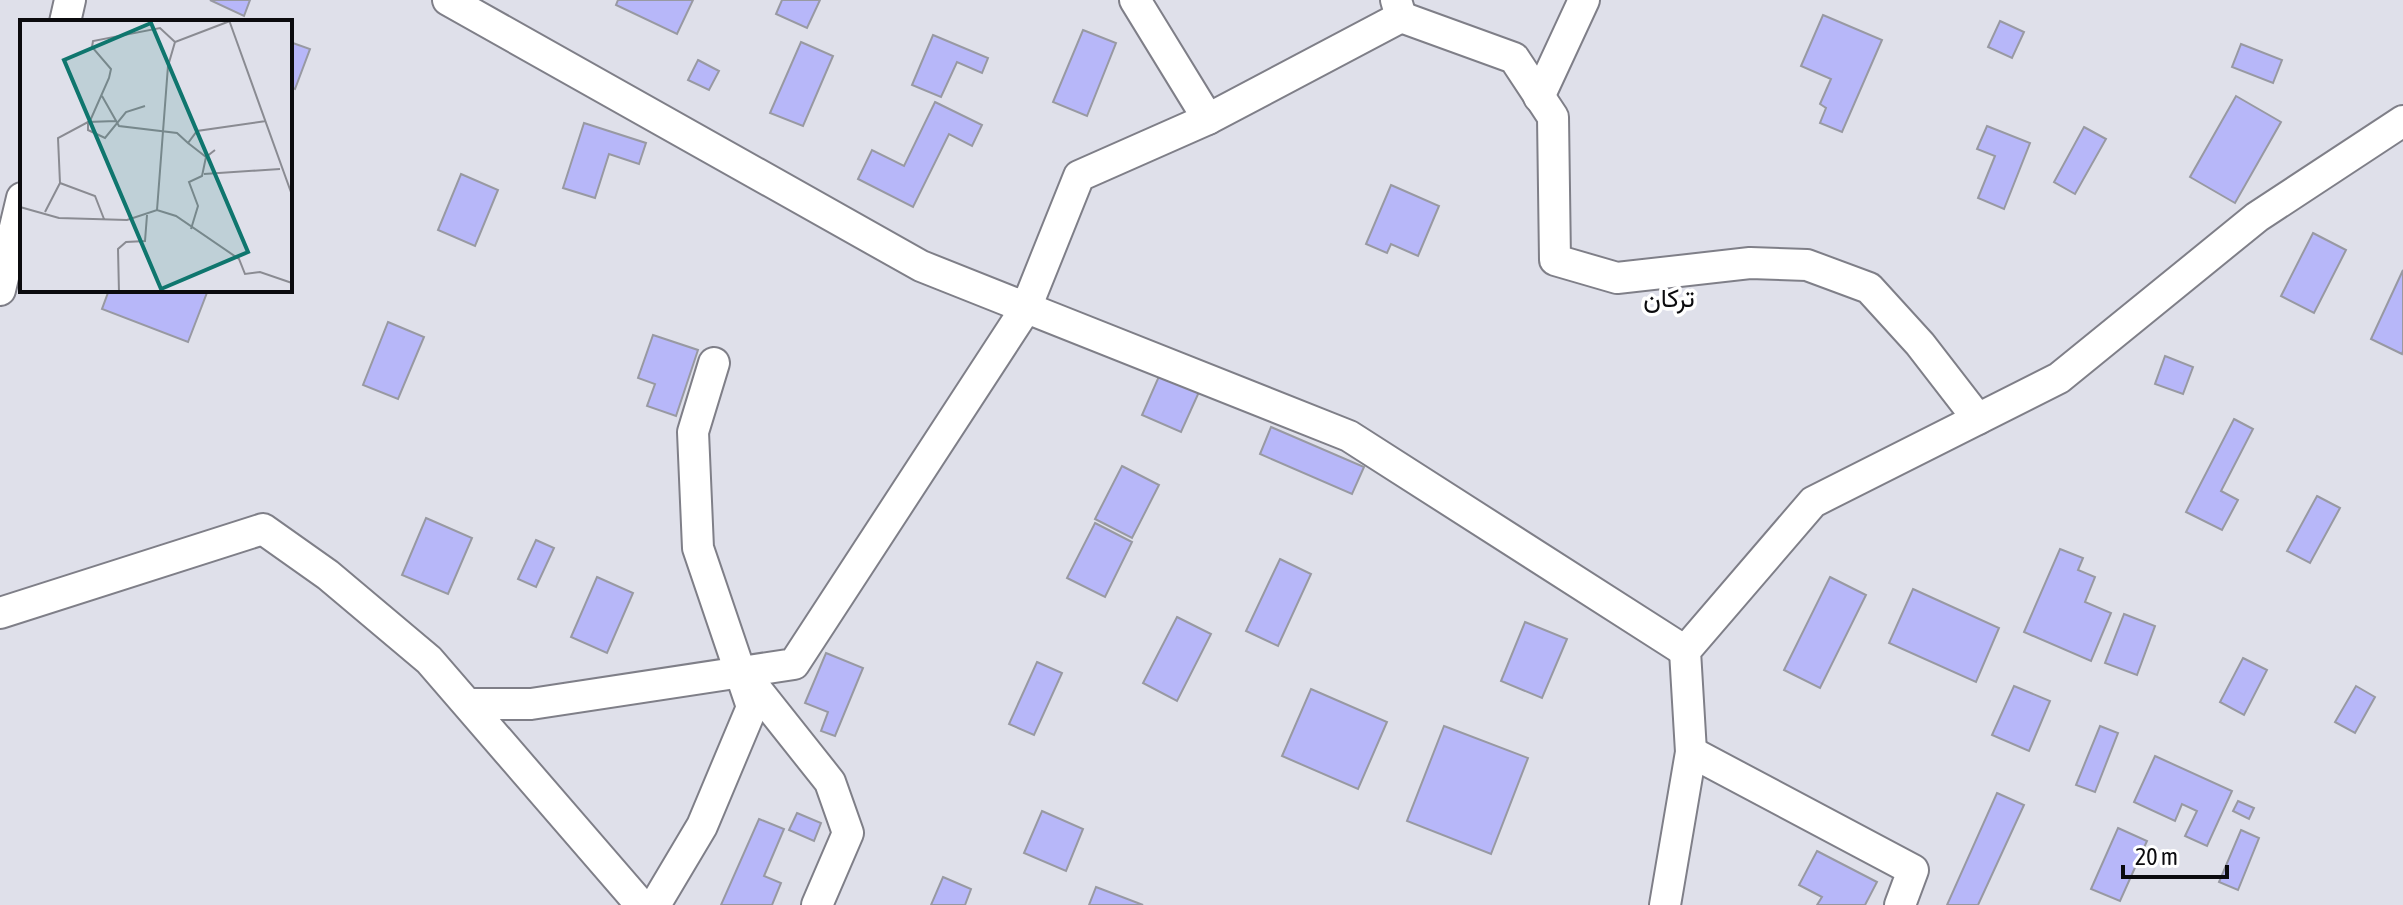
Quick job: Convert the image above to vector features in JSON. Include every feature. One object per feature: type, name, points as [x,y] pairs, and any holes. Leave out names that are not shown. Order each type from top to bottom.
[{"type":"street","points":[[65,20],[70,0]]},
{"type":"street","points":[[448,0],[921,266],[1349,436],[1685,651]]},
{"type":"street","points":[[1135,0],[1208,119]]},
{"type":"street","points":[[1539,97],[1584,0]]},
{"type":"street","points":[[469,704],[531,704],[794,664],[1026,308],[1079,176],[1208,119],[1398,8],[1514,58],[1553,117],[1555,260],[1617,278],[1750,263],[1807,265],[1856,283],[1869,288],[1920,344],[1978,419]]},
{"type":"street","points":[[1665,905],[1691,752],[1685,651],[1813,502],[2059,378],[2257,217],[2403,121]]},
{"type":"street","points":[[0,290],[20,206]]},
{"type":"street","points":[[655,905],[702,826],[752,707],[698,548],[693,432],[714,363]]},
{"type":"street","points":[[0,613],[263,529],[328,575],[429,660],[641,905]]},
{"type":"street","points":[[742,673],[830,782],[848,833],[817,905]]},
{"type":"street","points":[[1691,752],[1913,870],[1900,905]]},
{"type":"building","points":[[210,0],[250,0],[244,16]]},
{"type":"building","points":[[618,0],[693,0],[677,34],[616,5]]},
{"type":"building","points":[[782,0],[820,0],[807,28],[776,14]]},
{"type":"building","points":[[1823,15],[1882,40],[1842,132],[1820,123],[1826,108],[1820,104],[1831,79],[1801,66]]},
{"type":"building","points":[[2000,21],[2024,32],[2012,58],[1988,47]]},
{"type":"building","points":[[1083,30],[1116,43],[1087,116],[1053,102]]},
{"type":"building","points":[[933,35],[988,58],[982,73],[957,62],[941,97],[912,85]]},
{"type":"building","points":[[801,42],[833,56],[803,126],[770,113]]},
{"type":"building","points":[[292,43],[310,49],[295,89],[292,88]]},
{"type":"building","points":[[2241,44],[2282,60],[2273,83],[2232,67]]},
{"type":"building","points":[[698,60],[719,71],[709,90],[688,80]]},
{"type":"building","points":[[2236,96],[2281,122],[2235,203],[2190,177]]},
{"type":"building","points":[[935,102],[982,125],[972,146],[949,134],[913,207],[858,179],[872,150],[904,166]]},
{"type":"building","points":[[584,123],[646,143],[639,164],[609,154],[595,198],[563,188]]},
{"type":"building","points":[[1987,126],[2030,143],[2004,209],[1978,198],[1995,156],[1977,149]]},
{"type":"building","points":[[2084,127],[2106,139],[2075,194],[2054,182]]},
{"type":"building","points":[[461,174],[498,190],[475,246],[438,230]]},
{"type":"building","points":[[1391,185],[1439,206],[1418,256],[1391,244],[1387,253],[1366,244]]},
{"type":"building","points":[[2313,233],[2346,250],[2314,313],[2281,296]]},
{"type":"building","points":[[2403,270],[2403,351],[2402,354],[2371,339]]},
{"type":"building","points":[[108,292],[207,292],[188,342],[102,309]]},
{"type":"building","points":[[388,322],[424,337],[398,399],[363,385]]},
{"type":"building","points":[[653,335],[698,350],[676,416],[647,406],[655,384],[638,378]]},
{"type":"building","points":[[2165,356],[2193,367],[2183,394],[2155,384]]},
{"type":"building","points":[[1160,374],[1199,392],[1181,432],[1142,415]]},
{"type":"building","points":[[2234,419],[2253,429],[2221,491],[2238,500],[2222,530],[2186,512]]},
{"type":"building","points":[[1271,427],[1364,467],[1352,494],[1260,454]]},
{"type":"building","points":[[1122,466],[1159,485],[1132,538],[1095,519]]},
{"type":"building","points":[[2317,496],[2340,508],[2310,563],[2287,551]]},
{"type":"building","points":[[426,518],[472,538],[448,594],[402,575]]},
{"type":"building","points":[[1095,523],[1132,542],[1105,597],[1067,578]]},
{"type":"building","points":[[536,540],[554,548],[536,587],[518,579]]},
{"type":"building","points":[[2060,549],[2083,558],[2078,570],[2095,577],[2085,602],[2111,613],[2091,661],[2024,632]]},
{"type":"building","points":[[1280,559],[1311,574],[1278,646],[1246,631]]},
{"type":"building","points":[[597,577],[633,593],[607,653],[571,637]]},
{"type":"building","points":[[1830,577],[1866,595],[1820,688],[1784,670]]},
{"type":"building","points":[[1913,589],[1999,628],[1976,682],[1889,643]]},
{"type":"building","points":[[2124,614],[2155,626],[2137,675],[2105,663]]},
{"type":"building","points":[[1177,617],[1211,634],[1177,701],[1143,683]]},
{"type":"building","points":[[1525,622],[1567,639],[1542,698],[1501,681]]},
{"type":"building","points":[[826,653],[863,668],[835,736],[821,731],[828,712],[805,703]]},
{"type":"building","points":[[2243,658],[2267,670],[2244,715],[2220,702]]},
{"type":"building","points":[[1037,662],[1062,673],[1034,735],[1009,724]]},
{"type":"building","points":[[2014,686],[2050,701],[2029,751],[1992,735]]},
{"type":"building","points":[[2356,686],[2375,697],[2355,733],[2335,722]]},
{"type":"building","points":[[1311,689],[1387,722],[1358,789],[1282,756]]},
{"type":"building","points":[[1444,726],[1528,758],[1491,854],[1407,821]]},
{"type":"building","points":[[2100,726],[2118,733],[2095,792],[2076,785]]},
{"type":"building","points":[[2155,756],[2232,791],[2207,846],[2185,836],[2197,811],[2182,804],[2175,821],[2134,802]]},
{"type":"building","points":[[1997,793],[2024,805],[1978,905],[1947,905]]},
{"type":"building","points":[[2238,801],[2254,808],[2249,819],[2233,811]]},
{"type":"building","points":[[1042,811],[1083,829],[1066,871],[1024,853]]},
{"type":"building","points":[[797,813],[821,823],[814,841],[789,830]]},
{"type":"building","points":[[759,819],[784,829],[764,876],[781,883],[772,905],[721,905]]},
{"type":"building","points":[[2118,828],[2147,841],[2120,901],[2091,889]]},
{"type":"building","points":[[2241,830],[2259,838],[2238,890],[2219,882]]},
{"type":"building","points":[[1817,851],[1877,882],[1865,905],[1817,905],[1822,897],[1799,885]]},
{"type":"building","points":[[943,877],[971,889],[965,905],[931,905]]},
{"type":"building","points":[[1096,887],[1143,905],[1089,905]]},
{"type":"district","name":"تركان","points":[[1669,298]]}]
